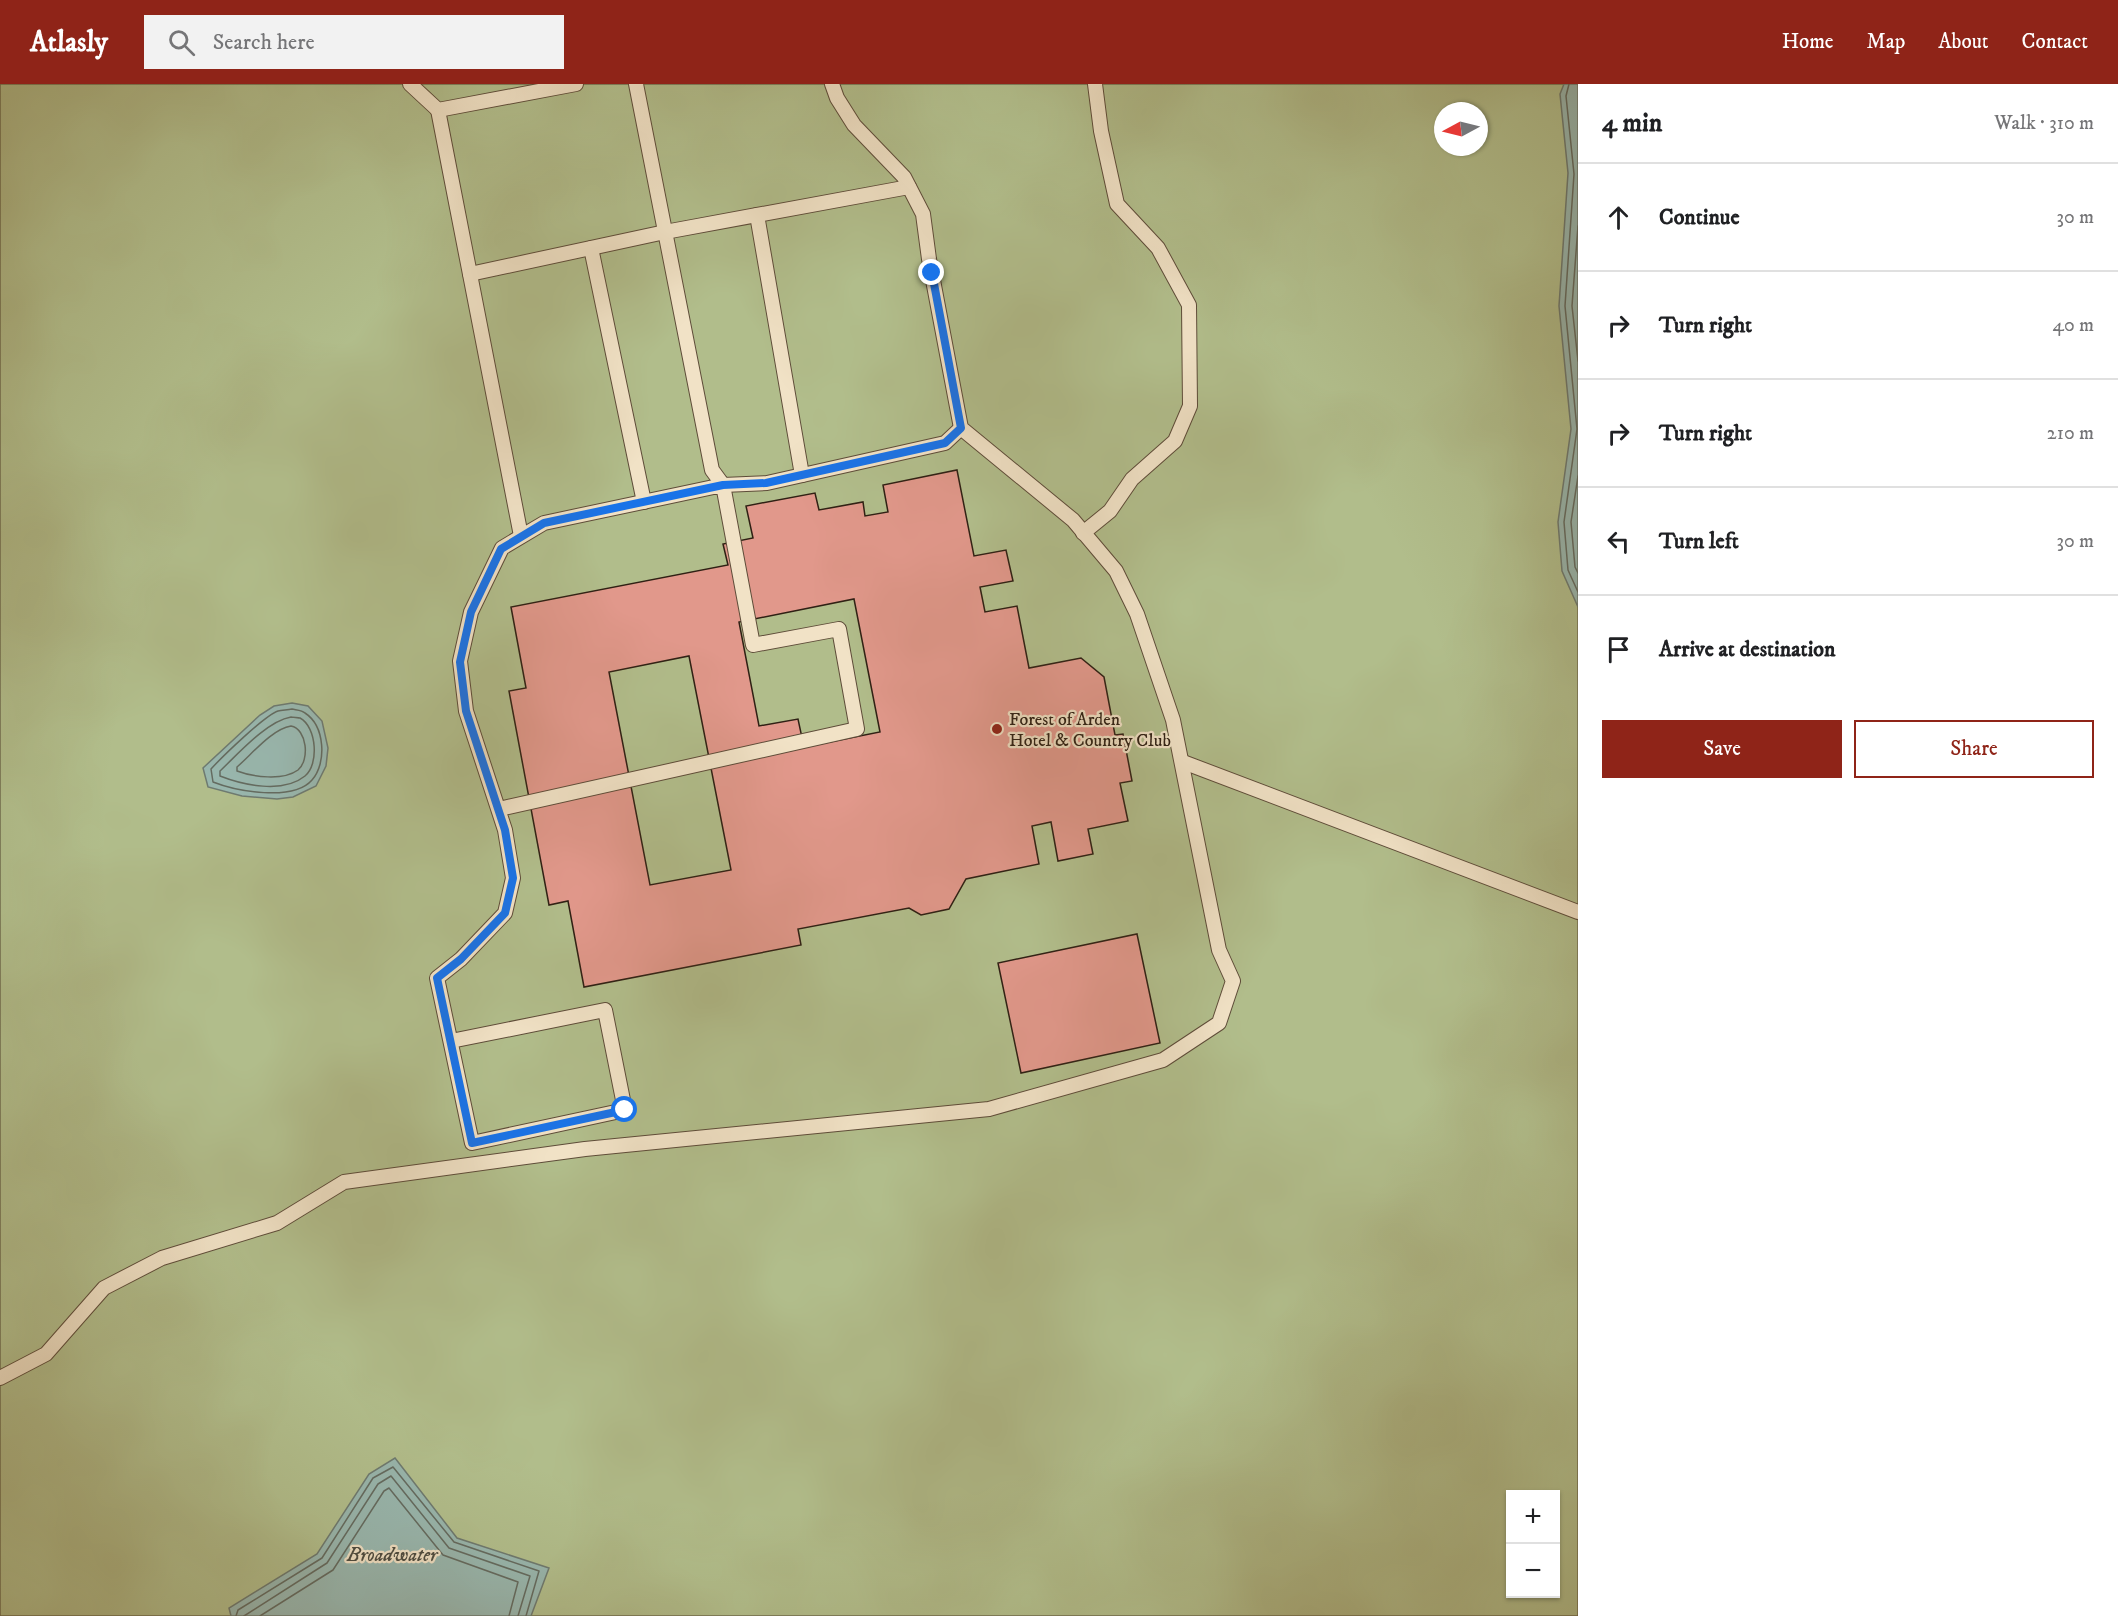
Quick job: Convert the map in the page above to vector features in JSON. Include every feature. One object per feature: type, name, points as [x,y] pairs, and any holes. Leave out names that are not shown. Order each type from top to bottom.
[{"type":"lane","points":[[410,84],[438,110],[521,537]]},
{"type":"lane","points":[[438,110],[576,84]]},
{"type":"lane","points":[[499,809],[857,729],[839,629],[753,645],[723,485],[712,470],[636,84]]},
{"type":"lane","points":[[0,1378],[46,1354],[104,1288],[162,1258],[277,1222],[344,1182],[585,1149],[989,1109],[1163,1060],[1218,1023],[1233,981],[1219,950],[1173,720],[1137,614],[1116,572],[1073,520],[961,428],[929,259],[923,214],[904,177],[854,125],[837,98],[832,84]]},
{"type":"lane","points":[[1083,533],[1110,511],[1132,479],[1175,441],[1190,406],[1189,304],[1158,248],[1117,204],[1101,131],[1095,84]]},
{"type":"lane","points":[[470,274],[665,232],[909,187]]},
{"type":"lane","points":[[757,215],[802,475]]},
{"type":"lane","points":[[591,248],[644,502]]},
{"type":"lane","points":[[450,1041],[604,1010],[625,1110],[472,1143],[450,1041],[437,978],[461,959],[505,913],[513,878],[505,830],[466,711],[460,662],[471,612],[501,549],[544,523],[723,485],[766,483],[945,443],[961,428]]},
{"type":"lane","points":[[1183,762],[1578,912]]},
{"type":"green space","points":[[0,84],[1578,84],[1578,1616],[0,1616]]},
{"type":"water","points":[[1564,84],[1578,84],[1578,607],[1562,571],[1558,522],[1571,429],[1559,306],[1568,173],[1560,94]]},
{"type":"water","points":[[292,703],[308,706],[322,721],[328,748],[326,766],[316,786],[293,797],[277,799],[242,796],[208,787],[203,768],[260,715],[274,706]]},
{"type":"water","name":"Broadwater","points":[[395,1458],[457,1538],[549,1568],[531,1616],[231,1616],[229,1608],[317,1554],[369,1474]]},
{"type":"building","name":"Forest of Arden Hotel & Country Club","points":[[957,470],[974,556],[1006,550],[1013,581],[980,587],[985,612],[1017,606],[1029,668],[1081,658],[1104,677],[1115,735],[1123,734],[1132,781],[1120,783],[1128,821],[1088,829],[1093,854],[1058,861],[1051,822],[1032,826],[1039,864],[966,879],[949,909],[921,915],[909,908],[798,929],[801,945],[584,987],[568,901],[549,905],[509,691],[526,688],[511,607],[728,565],[723,544],[753,538],[746,506],[815,493],[819,510],[863,502],[865,516],[888,512],[883,485]],"holes":[[[854,599],[880,732],[804,747],[798,719],[759,726],[739,622]],[[689,656],[731,870],[650,885],[609,672]]]},
{"type":"building","points":[[1137,934],[1160,1043],[1021,1073],[998,963]]},
{"type":"place","name":"Forest of Arden Hotel & Country Club","points":[[997,729]]},
{"type":"route","points":[[625,1110],[472,1143],[437,978],[461,959],[505,913],[513,878],[505,830],[466,711],[460,662],[471,612],[501,549],[544,523],[723,485],[766,483],[945,443],[961,428],[932,273]]}]
